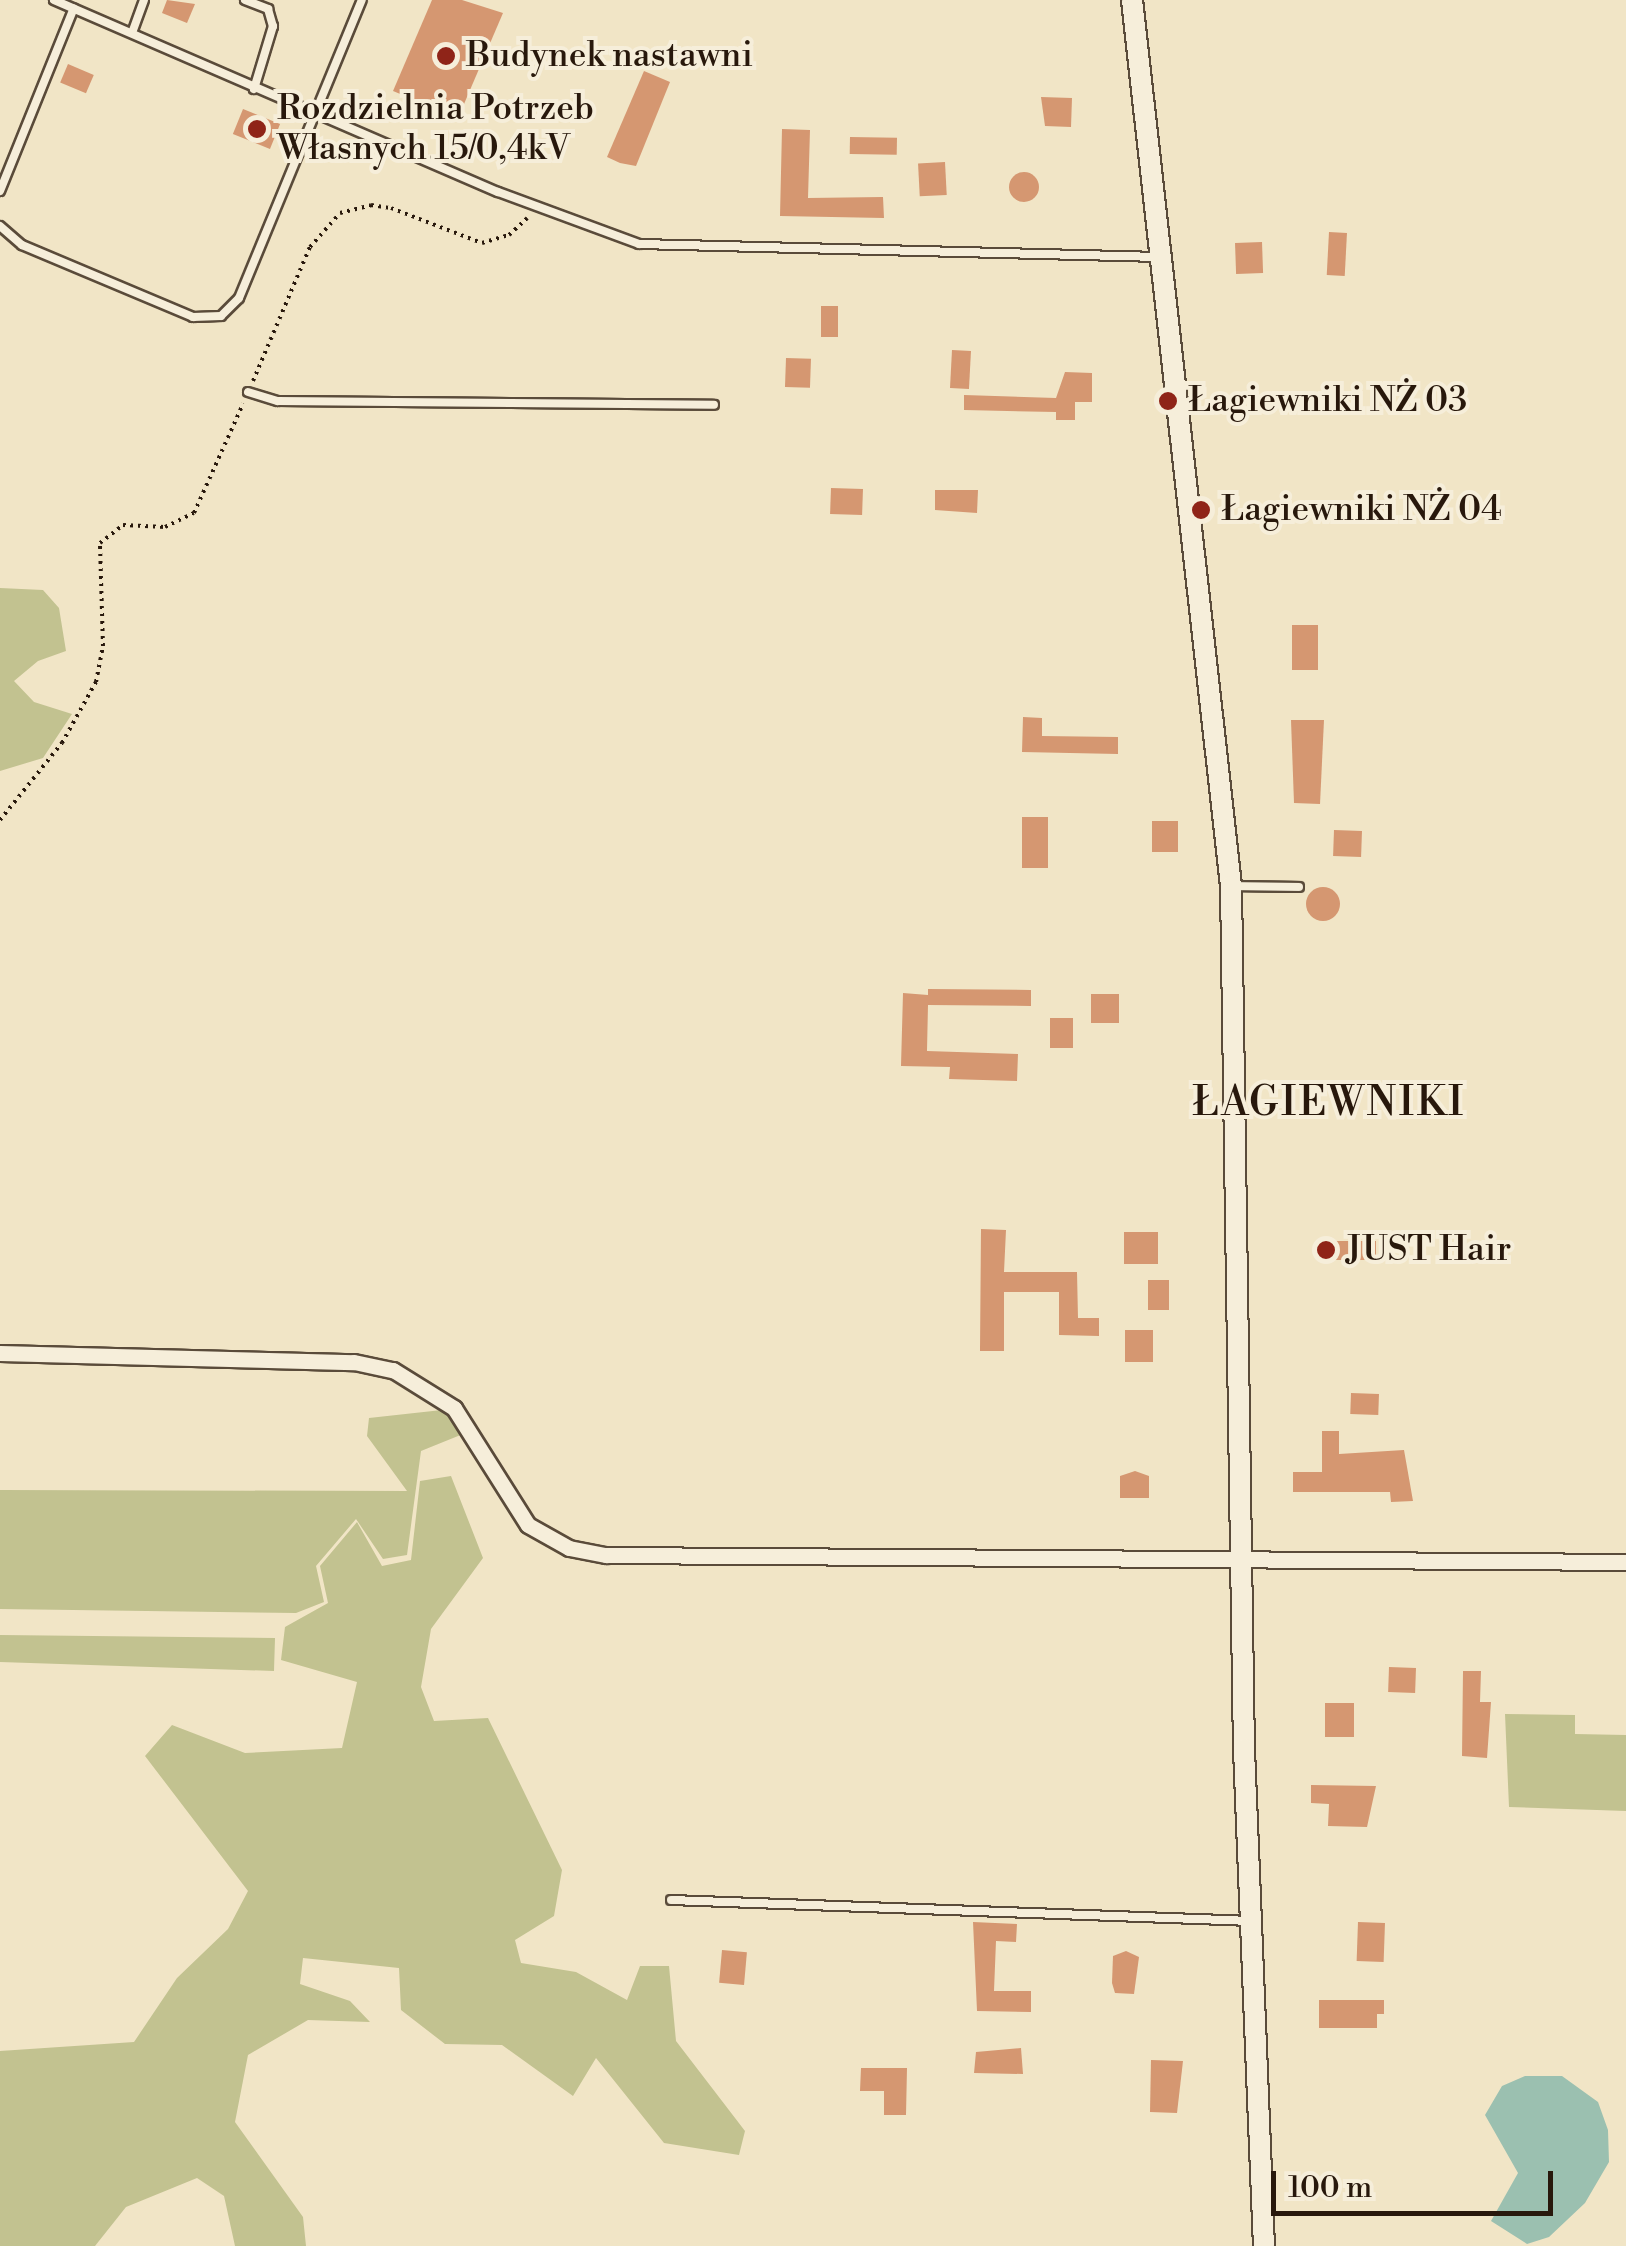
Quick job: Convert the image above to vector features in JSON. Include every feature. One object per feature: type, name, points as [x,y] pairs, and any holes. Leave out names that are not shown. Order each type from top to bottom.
[{"type":"street","points":[[1132,0],[1231,886],[1241,1556],[1264,2246]]},
{"type":"street","points":[[0,1353],[354,1362],[393,1370],[454,1408],[528,1525],[588,1552],[1626,1562]]},
{"type":"lane","points":[[54,0],[254,89],[537,206],[656,248],[1160,257]]},
{"type":"lane","points":[[132,33],[144,0]]},
{"type":"lane","points":[[245,0],[268,8],[273,26],[254,89]]},
{"type":"lane","points":[[0,226],[22,245],[193,317],[222,316],[239,298],[362,0]]},
{"type":"lane","points":[[0,191],[74,8]]},
{"type":"lane","points":[[248,392],[278,401],[714,405]]},
{"type":"lane","points":[[1231,886],[1299,888]]},
{"type":"lane","points":[[671,1900],[1252,1921]]},
{"type":"path","points":[[0,820],[62,742],[96,682],[103,646],[100,543],[123,524],[165,527],[194,513],[310,247],[340,214],[371,205],[391,208],[482,243],[509,235],[537,206]]},
{"type":"shaded area","points":[[0,588],[43,590],[59,608],[66,651],[38,661],[14,681],[34,702],[72,714],[43,758],[0,771]]},
{"type":"shaded area","points":[[451,1409],[463,1434],[421,1451],[407,1555],[383,1559],[356,1519],[316,1566],[324,1602],[296,1613],[0,1609],[0,1490],[407,1491],[367,1436],[369,1418]]},
{"type":"shaded area","points":[[451,1476],[483,1558],[431,1629],[421,1687],[434,1721],[488,1718],[562,1870],[554,1916],[515,1940],[521,1963],[576,1972],[627,2000],[640,1966],[669,1966],[676,2041],[745,2131],[739,2155],[664,2143],[596,2058],[573,2096],[502,2045],[445,2044],[401,2010],[399,1968],[303,1958],[300,1984],[350,2001],[370,2022],[308,2020],[248,2055],[235,2122],[303,2217],[306,2246],[235,2246],[224,2196],[197,2178],[126,2207],[95,2246],[0,2246],[0,2051],[134,2042],[177,1978],[228,1929],[248,1891],[145,1756],[172,1725],[245,1753],[342,1748],[357,1682],[281,1660],[285,1627],[328,1603],[320,1566],[357,1522],[382,1566],[411,1560],[420,1481]]},
{"type":"shaded area","points":[[0,1635],[275,1638],[274,1671],[0,1662]]},
{"type":"shaded area","points":[[1505,1714],[1575,1715],[1575,1734],[1626,1735],[1626,1811],[1509,1807]]},
{"type":"shaded area","points":[[1525,2076],[1562,2076],[1598,2102],[1608,2130],[1609,2162],[1585,2203],[1549,2237],[1527,2244],[1491,2221],[1518,2173],[1485,2115],[1502,2086]]},
{"type":"building","points":[[167,0],[195,4],[187,23],[162,13]]},
{"type":"building","name":"Budynek nastawni","points":[[432,0],[462,0],[503,13],[458,118],[393,91]]},
{"type":"building","points":[[68,64],[94,75],[86,93],[60,82]]},
{"type":"building","points":[[644,71],[670,82],[636,166],[607,157]]},
{"type":"building","points":[[1041,97],[1072,98],[1071,127],[1045,126]]},
{"type":"building","name":"Rozdzielnia Potrzeb Własnych 15/0,4kV","points":[[243,109],[280,124],[270,149],[233,134]]},
{"type":"building","points":[[782,129],[810,130],[808,198],[883,197],[884,218],[780,216]]},
{"type":"building","points":[[850,137],[897,138],[897,155],[850,154]]},
{"type":"building","points":[[945,162],[947,195],[920,196],[918,163]]},
{"type":"building","points":[[1024,172],[1038,181],[1039,187],[1030,201],[1024,202],[1010,193],[1009,187],[1018,173]]},
{"type":"building","points":[[1329,232],[1347,233],[1345,276],[1327,275]]},
{"type":"building","points":[[1262,242],[1263,273],[1236,274],[1235,243]]},
{"type":"building","points":[[821,306],[838,306],[838,337],[821,337]]},
{"type":"building","points":[[952,350],[971,351],[969,389],[950,388]]},
{"type":"building","points":[[786,358],[811,359],[810,388],[785,387]]},
{"type":"building","points":[[1065,372],[1092,373],[1092,402],[1075,402],[1075,420],[1056,420],[1056,412],[964,410],[964,395],[1056,398]]},
{"type":"building","points":[[831,488],[863,489],[862,515],[830,514]]},
{"type":"building","points":[[935,490],[978,490],[977,513],[935,510]]},
{"type":"building","points":[[1292,625],[1318,625],[1318,670],[1292,670]]},
{"type":"building","points":[[1023,717],[1042,718],[1042,736],[1118,737],[1118,754],[1022,752]]},
{"type":"building","points":[[1291,720],[1324,720],[1320,804],[1294,803]]},
{"type":"building","points":[[1022,817],[1048,817],[1048,868],[1022,868]]},
{"type":"building","points":[[1152,821],[1178,821],[1178,852],[1152,852]]},
{"type":"building","points":[[1334,830],[1362,831],[1361,857],[1333,856]]},
{"type":"building","points":[[1323,887],[1335,892],[1340,904],[1335,916],[1323,921],[1311,916],[1306,904],[1311,892]]},
{"type":"building","points":[[928,989],[1031,990],[1031,1006],[928,1005],[927,1051],[1018,1054],[1017,1081],[949,1079],[950,1067],[901,1066],[903,993],[928,995]]},
{"type":"building","points":[[1091,994],[1119,994],[1119,1023],[1091,1023]]},
{"type":"building","points":[[1050,1018],[1073,1018],[1073,1048],[1050,1048]]},
{"type":"building","points":[[981,1229],[1006,1230],[1004,1272],[1077,1272],[1078,1318],[1099,1318],[1099,1336],[1059,1335],[1059,1292],[1004,1292],[1004,1351],[980,1351]]},
{"type":"building","points":[[1124,1232],[1158,1232],[1158,1264],[1124,1264]]},
{"type":"building","points":[[1322,1241],[1376,1241],[1376,1260],[1322,1260]]},
{"type":"building","points":[[1148,1280],[1169,1280],[1169,1310],[1148,1310]]},
{"type":"building","points":[[1125,1330],[1153,1330],[1153,1362],[1125,1362]]},
{"type":"building","points":[[1351,1393],[1379,1394],[1378,1415],[1350,1414]]},
{"type":"building","points":[[1322,1431],[1339,1431],[1339,1454],[1404,1450],[1413,1501],[1391,1502],[1390,1492],[1293,1492],[1293,1472],[1322,1472]]},
{"type":"building","points":[[1135,1471],[1149,1476],[1149,1498],[1120,1498],[1120,1476]]},
{"type":"building","points":[[1389,1667],[1416,1668],[1415,1693],[1388,1692]]},
{"type":"building","points":[[1463,1671],[1481,1671],[1480,1702],[1491,1702],[1487,1758],[1462,1756]]},
{"type":"building","points":[[1325,1703],[1354,1703],[1354,1737],[1325,1737]]},
{"type":"building","points":[[1311,1785],[1376,1786],[1367,1827],[1328,1826],[1329,1804],[1311,1803]]},
{"type":"building","points":[[973,1922],[1017,1924],[1016,1942],[996,1941],[994,1991],[1031,1991],[1031,2012],[977,2011]]},
{"type":"building","points":[[1358,1922],[1385,1923],[1384,1962],[1357,1961]]},
{"type":"building","points":[[722,1950],[747,1952],[744,1985],[719,1983]]},
{"type":"building","points":[[1126,1951],[1139,1957],[1134,1994],[1115,1993],[1112,1983],[1113,1956]]},
{"type":"building","points":[[1319,2000],[1384,2000],[1384,2014],[1377,2014],[1377,2028],[1319,2028]]},
{"type":"building","points":[[1021,2048],[1023,2074],[974,2073],[976,2052]]},
{"type":"building","points":[[1151,2060],[1183,2061],[1177,2113],[1150,2112]]},
{"type":"building","points":[[861,2068],[907,2068],[906,2115],[884,2115],[884,2091],[860,2091]]},
{"type":"place","name":"Budynek nastawni","points":[[446,56]]},
{"type":"place","name":"Rozdzielnia Potrzeb Własnych 15/0,4kV","points":[[257,129]]},
{"type":"place","name":"Łagiewniki NŻ 03","points":[[1168,401]]},
{"type":"place","name":"Łagiewniki NŻ 04","points":[[1201,510]]},
{"type":"place","name":"JUST Hair","points":[[1326,1250]]},
{"type":"district","name":"ŁAGIEWNIKI","points":[[1329,1103]]}]
